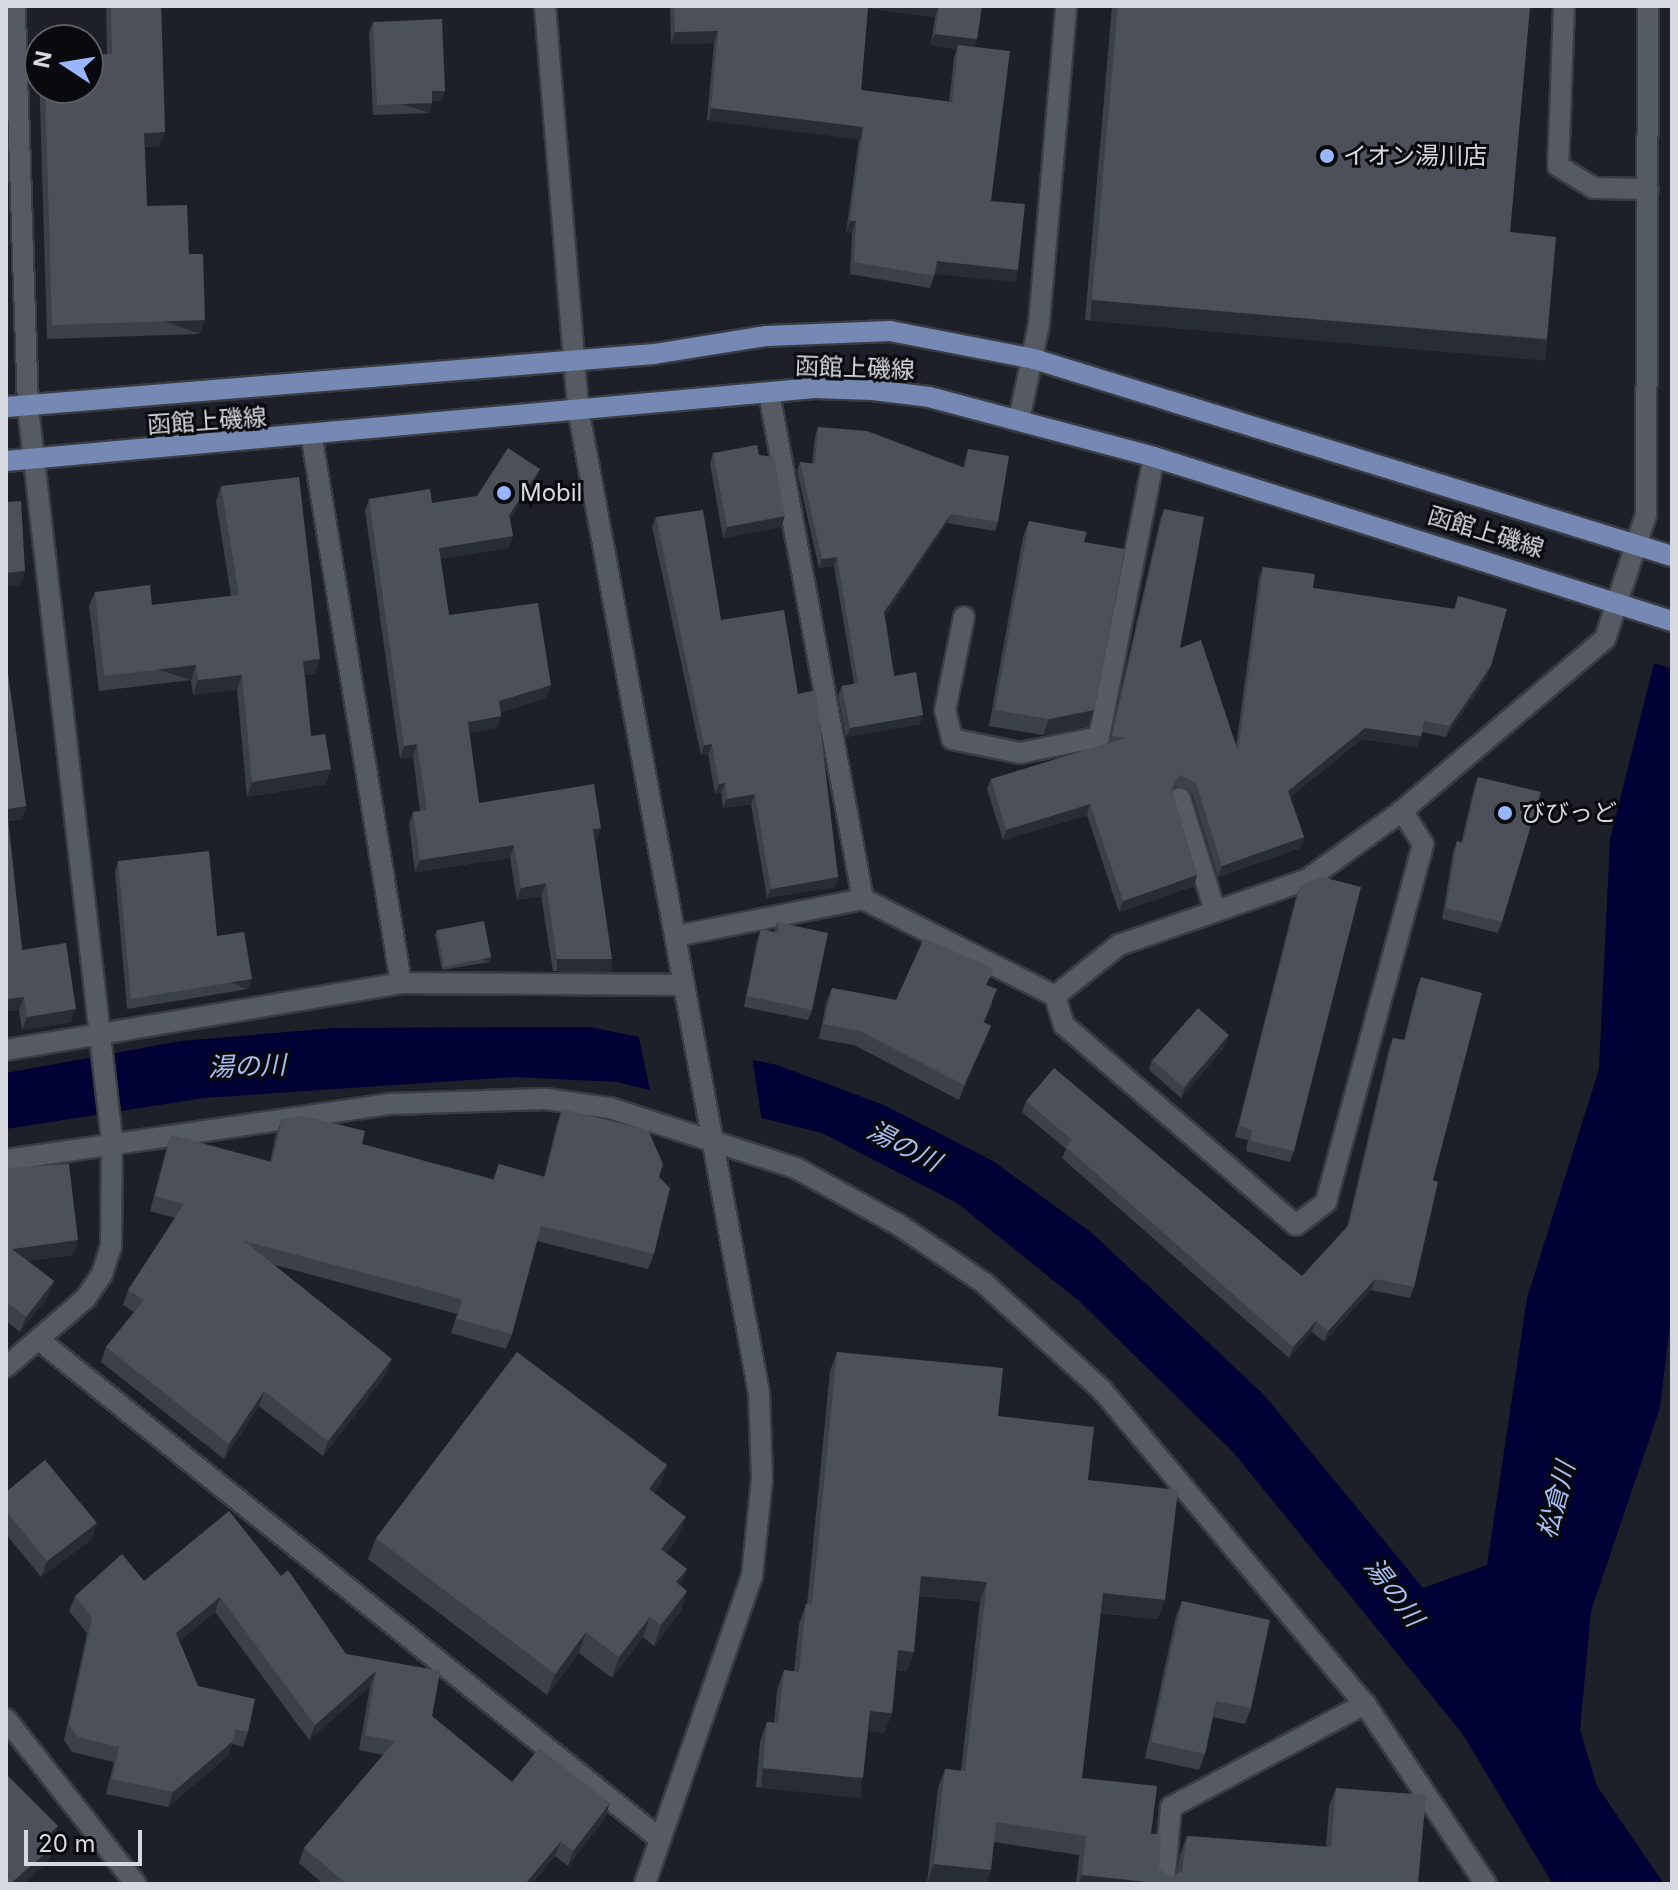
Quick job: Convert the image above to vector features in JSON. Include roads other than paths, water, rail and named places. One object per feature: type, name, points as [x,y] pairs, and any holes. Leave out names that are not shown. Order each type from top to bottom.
[{"type":"main road","name":"函館上磯線","points":[[6,407],[572,360],[834,330],[936,335],[1034,359],[1672,556]]},
{"type":"main road","name":"函館上磯線","points":[[6,461],[312,439],[578,408],[769,393],[873,390],[1019,420],[1154,457],[1665,618]]},
{"type":"street","points":[[6,1367],[39,1340],[102,1274],[111,1247],[112,1140],[28,407],[15,6]]},
{"type":"street","points":[[545,6],[578,408],[676,936],[710,1140],[759,1393],[762,1479],[752,1576],[645,1884]]},
{"type":"street","points":[[1019,420],[1034,359],[1066,6]]},
{"type":"street","points":[[1564,6],[1558,166],[1594,188],[1648,189]]},
{"type":"street","points":[[1055,996],[1119,945],[1308,879],[1402,811],[1605,639],[1640,545],[1648,189],[1648,6]]},
{"type":"street","points":[[769,393],[863,899]]},
{"type":"street","points":[[312,439],[401,983]]},
{"type":"street","points":[[964,617],[945,710],[952,739],[1020,753],[1099,737],[1154,457]]},
{"type":"street","points":[[1180,798],[1215,911]]},
{"type":"street","points":[[676,936],[863,899],[1055,996],[1064,1025],[1296,1225],[1326,1202],[1423,844],[1402,811]]},
{"type":"street","points":[[6,1050],[401,983],[684,985]]},
{"type":"street","points":[[6,1160],[112,1140],[392,1104],[546,1099],[610,1108],[796,1168],[899,1225],[984,1283],[1102,1390],[1365,1704],[1486,1884]]},
{"type":"street","points":[[39,1340],[660,1839]]},
{"type":"street","points":[[1164,1884],[1171,1807],[1365,1704]]},
{"type":"street","points":[[6,1719],[136,1884]]},
{"type":"water","points":[[1672,591],[1672,1308],[1660,1408],[1591,1611],[1580,1730],[1597,1786],[1664,1884],[1553,1884],[1462,1733],[1233,1452],[1079,1301],[957,1203],[822,1133],[617,1082],[514,1077],[204,1098],[6,1129],[6,1073],[181,1041],[335,1028],[590,1027],[777,1065],[886,1106],[993,1161],[1092,1233],[1264,1395],[1423,1588],[1487,1565],[1527,1298],[1599,1069],[1610,839]]},
{"type":"place","name":"イオン湯川店","points":[[1327,156]]},
{"type":"place","name":"Mobil","points":[[504,493]]},
{"type":"place","name":"びびっど","points":[[1505,813]]},
{"type":"water label","name":"湯の川","points":[[247,1066]]},
{"type":"water label","name":"湯の川","points":[[904,1146]]},
{"type":"water label","name":"松倉川","points":[[1556,1500]]},
{"type":"water label","name":"湯の川","points":[[1394,1592]]}]
